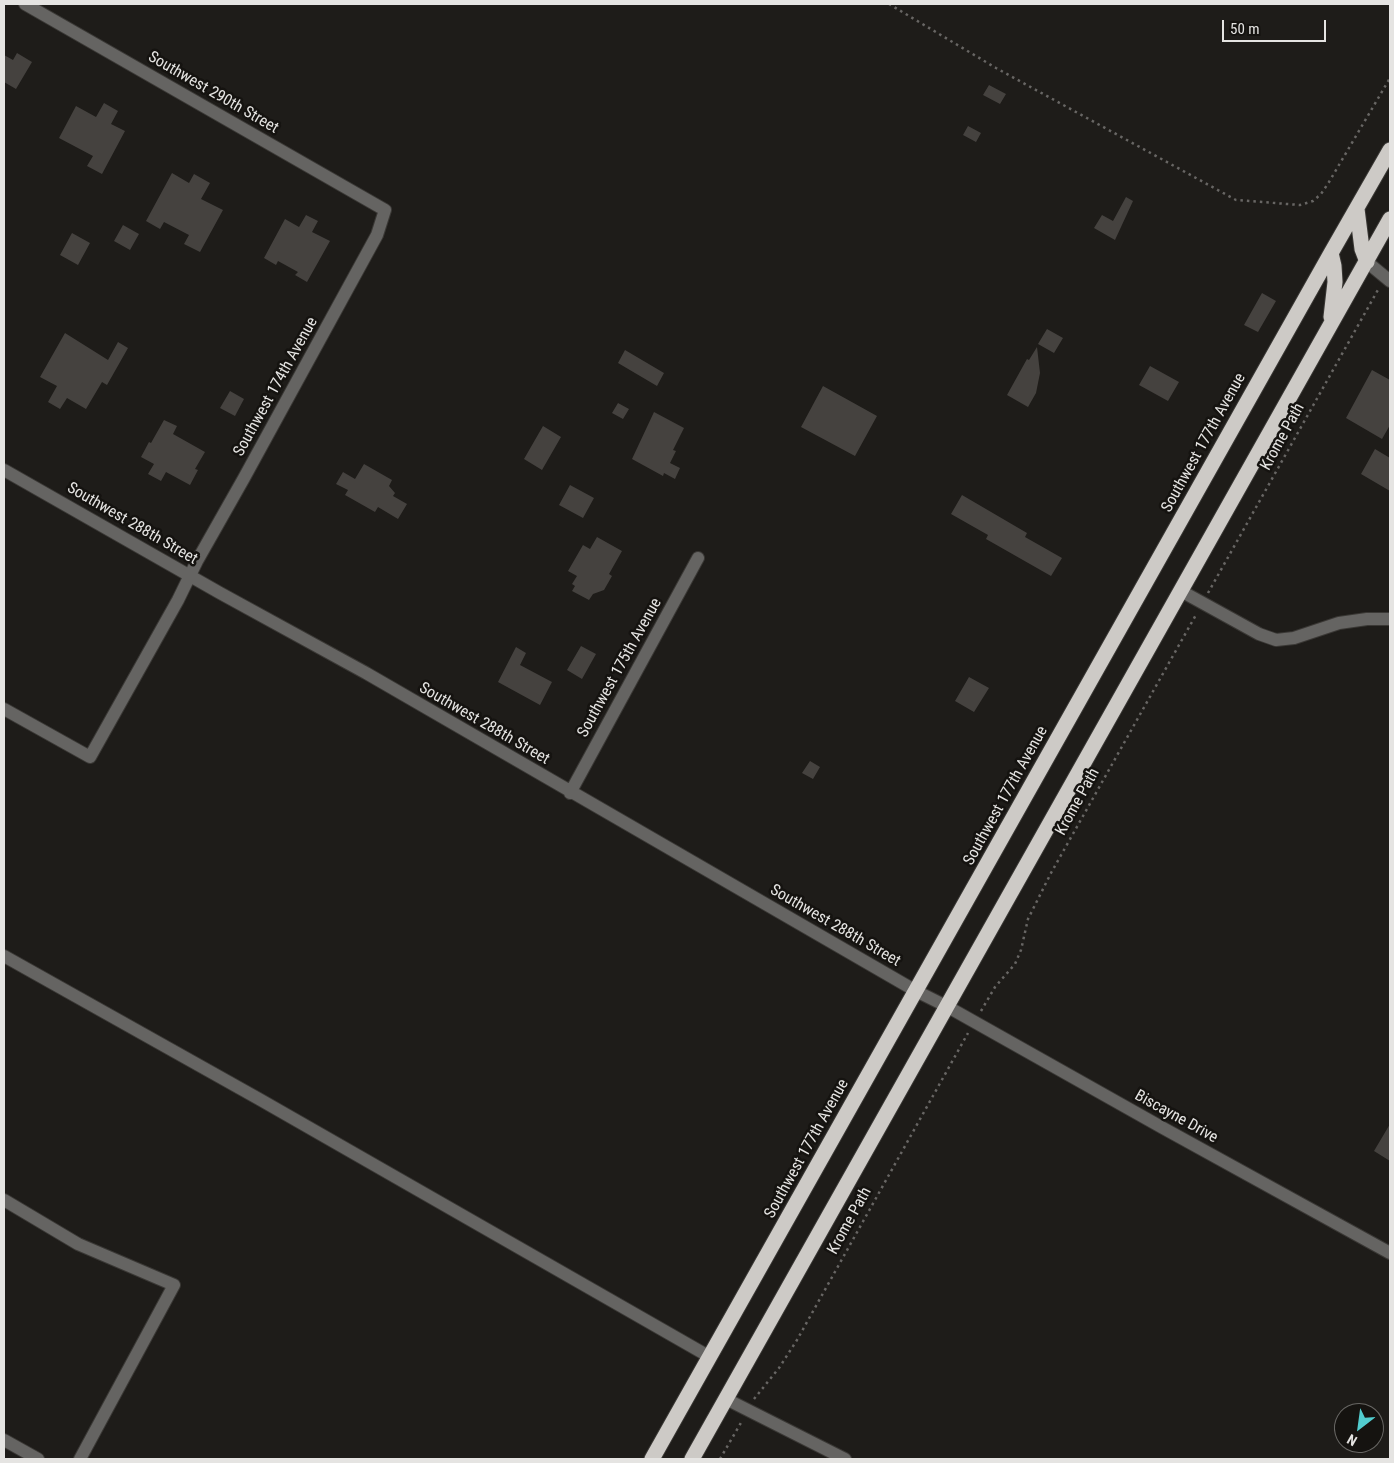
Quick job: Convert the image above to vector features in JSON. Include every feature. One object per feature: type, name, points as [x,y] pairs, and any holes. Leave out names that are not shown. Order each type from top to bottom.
[{"type":"highway","name":"Southwest 177th Avenue","points":[[652,1459],[1390,150]]},
{"type":"highway","points":[[1356,209],[1362,249],[1367,262]]},
{"type":"highway","points":[[692,1459],[1390,219]]},
{"type":"highway","points":[[1330,326],[1335,282],[1331,253]]},
{"type":"street","name":"Southwest 290th Street","points":[[25,4],[384,210]]},
{"type":"street","name":"Southwest 174th Avenue","points":[[4,709],[90,758],[377,235],[384,210]]},
{"type":"street","points":[[1367,262],[1390,281]]},
{"type":"street","name":"Southwest 288th Street","points":[[4,470],[366,673],[570,793],[916,991],[948,1007]]},
{"type":"street","name":"Southwest 175th Avenue","points":[[570,793],[698,558]]},
{"type":"street","points":[[1181,591],[1250,630],[1269,639],[1276,640],[1294,638],[1339,623],[1367,619],[1390,619]]},
{"type":"street","points":[[4,956],[259,1099],[710,1357]]},
{"type":"street","name":"Biscayne Drive","points":[[948,1007],[1390,1253]]},
{"type":"street","points":[[4,1200],[78,1244],[174,1285],[80,1459]]},
{"type":"street","points":[[726,1399],[845,1459]]},
{"type":"street","points":[[4,1440],[38,1459]]},
{"type":"path","points":[[889,4],[996,68],[1236,200],[1300,205],[1313,202],[1329,182],[1390,78]]},
{"type":"path","name":"Krome Path","points":[[1206,595],[1379,289]]},
{"type":"path","name":"Krome Path","points":[[983,1006],[995,987],[1015,964],[1028,919],[1051,873],[1198,610]]},
{"type":"path","name":"Krome Path","points":[[753,1402],[779,1368],[797,1340],[961,1047]]},
{"type":"path","points":[[720,1459],[743,1419]]},
{"type":"building","points":[[17,53],[32,62],[16,89],[4,82],[4,55],[13,60]]},
{"type":"building","points":[[989,85],[1006,94],[1000,104],[983,95]]},
{"type":"building","points":[[104,103],[118,111],[111,124],[125,131],[102,174],[87,166],[93,156],[59,138],[76,106],[96,117]]},
{"type":"building","points":[[968,126],[981,133],[976,142],[963,135]]},
{"type":"building","points":[[172,173],[189,183],[194,174],[210,183],[201,199],[223,210],[200,252],[184,244],[189,235],[164,222],[160,229],[146,221]]},
{"type":"building","points":[[1126,197],[1133,201],[1115,240],[1094,228],[1102,215],[1113,221]]},
{"type":"building","points":[[306,215],[318,221],[312,232],[330,241],[307,282],[295,275],[298,272],[278,261],[276,265],[264,258],[285,219],[299,227]]},
{"type":"building","points":[[123,225],[139,234],[130,250],[114,241]]},
{"type":"building","points":[[72,233],[90,243],[78,265],[60,255]]},
{"type":"building","points":[[1262,293],[1276,301],[1258,332],[1244,325]]},
{"type":"building","points":[[1047,329],[1063,338],[1054,353],[1038,344]]},
{"type":"building","points":[[65,333],[108,360],[118,342],[128,348],[107,385],[102,382],[86,409],[67,398],[60,409],[48,402],[57,386],[40,377]]},
{"type":"building","points":[[1037,347],[1040,373],[1036,393],[1028,407],[1007,395],[1027,359],[1029,360]]},
{"type":"building","points":[[625,350],[664,373],[657,386],[618,363]]},
{"type":"building","points":[[1150,366],[1179,382],[1168,401],[1139,385]]},
{"type":"building","points":[[1372,370],[1390,380],[1390,425],[1382,439],[1346,418]]},
{"type":"building","points":[[823,386],[877,416],[855,456],[801,427]]},
{"type":"building","points":[[230,391],[244,399],[235,416],[220,408]]},
{"type":"building","points":[[618,403],[629,409],[623,419],[612,413]]},
{"type":"building","points":[[654,412],[684,428],[673,450],[676,451],[670,463],[680,468],[675,479],[664,473],[663,476],[632,459]]},
{"type":"building","points":[[164,420],[177,426],[173,434],[205,452],[195,469],[198,470],[190,485],[166,472],[161,481],[148,474],[154,464],[141,457]]},
{"type":"building","points":[[543,426],[561,437],[542,470],[524,459]]},
{"type":"building","points":[[1375,449],[1390,458],[1390,491],[1361,474]]},
{"type":"building","points":[[364,464],[392,480],[389,486],[395,493],[393,496],[407,504],[398,519],[378,507],[375,512],[345,495],[348,490],[336,484],[343,472],[355,479]]},
{"type":"building","points":[[570,485],[594,498],[583,518],[559,505]]},
{"type":"building","points":[[962,495],[1027,533],[1025,537],[1062,558],[1051,576],[986,539],[988,535],[951,514]]},
{"type":"building","points":[[597,537],[622,551],[609,574],[612,576],[604,590],[593,594],[589,600],[572,591],[575,586],[572,584],[577,576],[568,571],[583,545],[590,549]]},
{"type":"building","points":[[581,646],[596,654],[582,679],[567,670]]},
{"type":"building","points":[[516,647],[526,653],[520,665],[552,682],[540,705],[498,682]]},
{"type":"building","points":[[969,677],[989,688],[974,712],[955,701]]},
{"type":"building","points":[[810,761],[820,767],[813,779],[802,773]]},
{"type":"building","points":[[1390,1124],[1390,1161],[1374,1151]]}]
